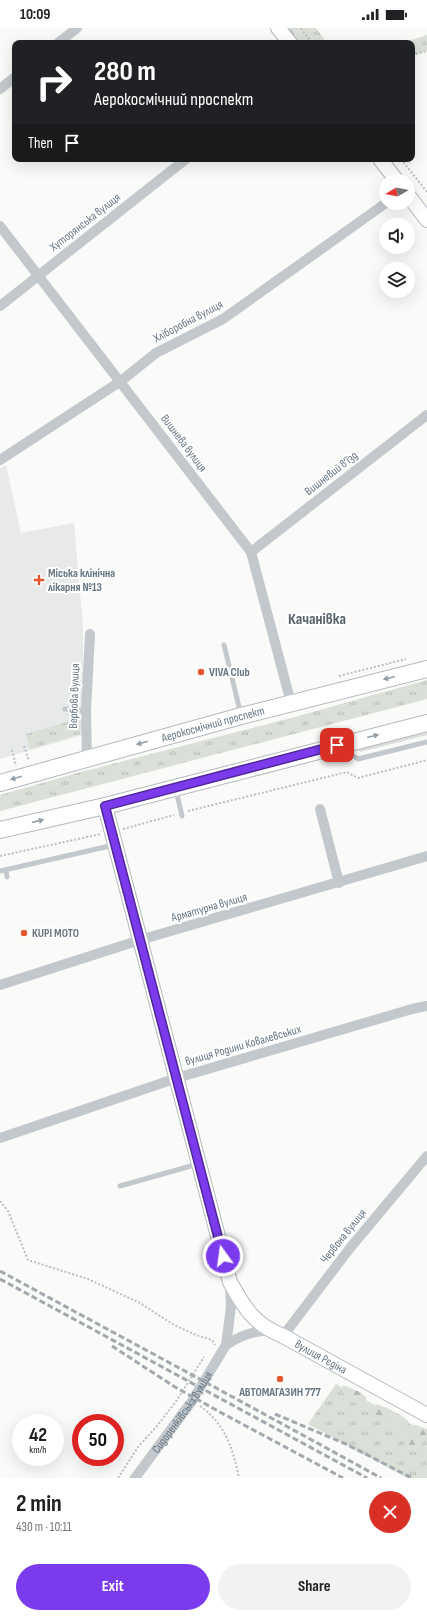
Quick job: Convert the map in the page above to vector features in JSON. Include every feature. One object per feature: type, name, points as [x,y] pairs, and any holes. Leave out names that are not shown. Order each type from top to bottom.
[{"type":"main road","points":[[278,28],[288,40]]},
{"type":"main road","points":[[382,162],[392,174]]},
{"type":"main road","points":[[415,204],[427,220]]},
{"type":"main road","name":"Аерокосмічний проспект","points":[[0,783],[241,716],[427,668]]},
{"type":"main road","points":[[0,830],[105,806],[427,722]]},
{"type":"main road","name":"Сидоренківська вулиця","points":[[105,806],[230,1282]]},
{"type":"main road","name":"вулиця Рєдіна","points":[[230,1282],[242,1304],[252,1316],[268,1330],[283,1336],[427,1414]]},
{"type":"street","points":[[62,40],[77,28]]},
{"type":"street","points":[[0,89],[12,79]]},
{"type":"street","name":"Хуторянська вулиця","points":[[0,306],[182,162]]},
{"type":"street","name":"Хліборобна вулиця","points":[[0,460],[120,381],[156,353],[223,319],[379,208]]},
{"type":"street","name":"Вишнева вулиця","points":[[0,226],[252,552],[291,703]]},
{"type":"street","name":"Вишневий в’їзд","points":[[252,552],[427,415]]},
{"type":"street","name":"Вербова вулиця","points":[[87,759],[86,711],[90,634]]},
{"type":"street","points":[[320,809],[339,883]]},
{"type":"street","name":"Арматурна вулиця","points":[[0,986],[140,940],[427,856]]},
{"type":"street","name":"вулиця Родини Ковалевських","points":[[0,1138],[177,1078],[412,1009],[427,1006]]},
{"type":"street","name":"Червона вулиця","points":[[283,1336],[350,1248],[427,1156]]},
{"type":"street","name":"Сидоренківська вулиця","points":[[226,1345],[231,1307],[230,1282]]},
{"type":"street","name":"Сидоренківська вулиця","points":[[135,1478],[192,1401],[226,1345],[243,1335],[254,1331],[268,1330]]},
{"type":"lane","points":[[224,645],[241,716]]},
{"type":"lane","points":[[65,709],[86,711]]},
{"type":"lane","points":[[337,745],[358,759],[427,742]]},
{"type":"lane","points":[[175,787],[182,815]]},
{"type":"lane","points":[[0,871],[113,839]]},
{"type":"lane","points":[[6,870],[8,877]]},
{"type":"lane","points":[[120,1186],[199,1163]]},
{"type":"path","points":[[300,28],[310,40]]},
{"type":"path","points":[[415,55],[427,51]]},
{"type":"path","points":[[403,162],[427,192]]},
{"type":"path","points":[[24,746],[30,764]]},
{"type":"path","points":[[12,750],[17,769]]},
{"type":"path","points":[[0,856],[113,839],[182,815],[347,772],[358,778],[427,760]]},
{"type":"path","points":[[0,1201],[8,1211],[28,1260],[88,1279],[140,1303],[174,1325],[196,1336],[212,1340],[220,1354]]},
{"type":"path","points":[[118,1478],[138,1447],[157,1426],[177,1400],[204,1356]]},
{"type":"path","points":[[192,1401],[215,1418],[228,1439],[235,1459],[238,1478]]},
{"type":"shaded area","name":"Міська клінічна лікарня №13","points":[[6,465],[21,533],[74,523],[83,626],[83,735],[0,759],[0,469]]},
{"type":"green space","points":[[280,28],[301,28],[310,40],[289,40]]},
{"type":"green space","points":[[301,28],[316,28],[325,40],[310,40]]},
{"type":"green space","points":[[427,35],[427,51],[415,54],[415,40],[411,40]]},
{"type":"green space","points":[[427,680],[427,699],[0,811],[0,795],[81,772],[291,718]]},
{"type":"green space","points":[[81,718],[80,734],[30,749],[26,734]]},
{"type":"green space","points":[[427,731],[427,735],[360,752],[357,748]]},
{"type":"green space","points":[[336,1384],[427,1433],[427,1478],[407,1478],[308,1424]]},
{"type":"green space","points":[[343,1385],[360,1392],[367,1398],[361,1405],[350,1400],[343,1393]]},
{"type":"green space","points":[[377,1404],[405,1418],[411,1425],[416,1425],[427,1429],[427,1441],[424,1440],[419,1444],[410,1447],[407,1435],[394,1420],[376,1421],[375,1409]]},
{"type":"railway","points":[[0,1271],[381,1478]]},
{"type":"railway","points":[[0,1279],[367,1478]]},
{"type":"railway","points":[[112,1346],[175,1387],[343,1478]]},
{"type":"railway","points":[[275,1414],[346,1444],[412,1478]]},
{"type":"place","name":"Міська клінічна лікарня №13","points":[[39,580]]},
{"type":"place","name":"VIVA Club","points":[[201,672]]},
{"type":"place","name":"KUPI MOTO","points":[[24,933]]},
{"type":"place","name":"АВТОМАГАЗИН 777","points":[[280,1379]]},
{"type":"district","name":"Качанівка","points":[[317,618]]},
{"type":"route","points":[[223,1256],[105,806],[337,745]]}]
